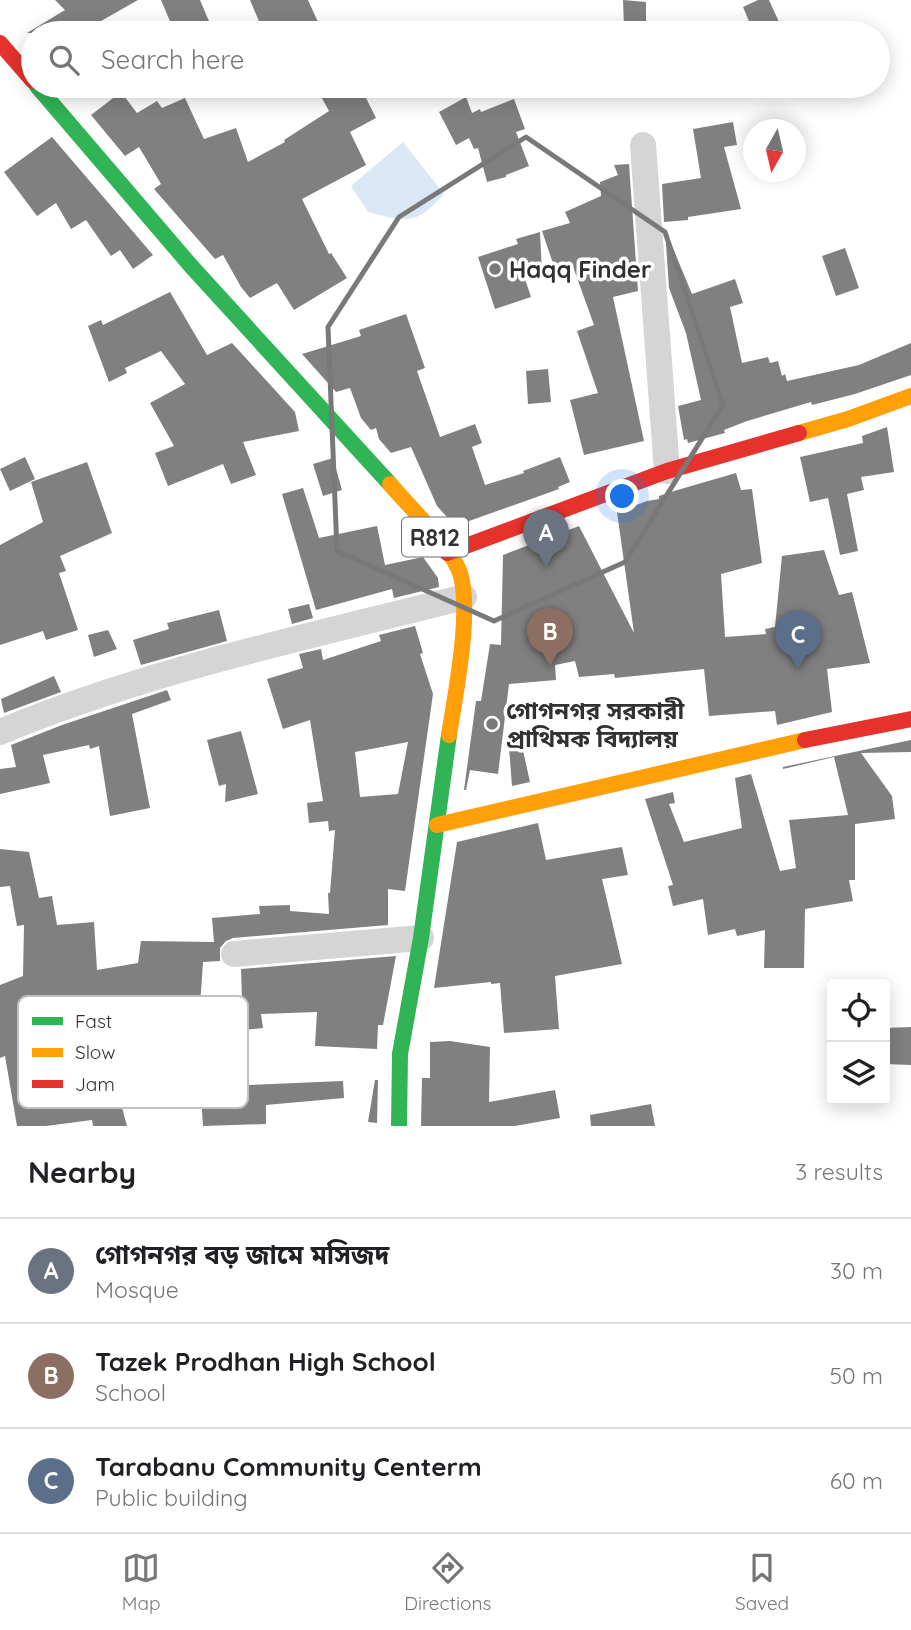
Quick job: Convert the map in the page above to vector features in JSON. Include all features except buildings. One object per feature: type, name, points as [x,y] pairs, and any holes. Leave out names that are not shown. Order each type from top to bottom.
[{"type":"main road","points":[[0,43],[21,67]]},
{"type":"main road","name":"R812","points":[[47,98],[191,266],[353,442],[458,569],[464,597],[461,653],[421,938],[400,1054],[399,1126]]},
{"type":"main road","points":[[447,553],[667,471],[848,419],[911,396]]},
{"type":"main road","points":[[437,825],[844,731],[911,719]]},
{"type":"street","points":[[643,145],[667,471]]},
{"type":"street","points":[[0,732],[166,673],[464,597]]},
{"type":"street","points":[[234,954],[421,938]]},
{"type":"highlighted area","points":[[526,137],[665,232],[723,405],[625,562],[494,621],[337,551],[328,327],[399,217]]},
{"type":"shaded area","points":[[403,142],[444,194],[425,212],[410,219],[368,212],[351,186]]},
{"type":"traffic: fast","points":[[47,98],[191,266],[390,484]]},
{"type":"traffic: fast","points":[[399,1126],[400,1054],[421,938],[449,735]]},
{"type":"traffic: slow","points":[[799,433],[911,396]]},
{"type":"traffic: slow","points":[[390,484],[427,524],[452,557],[462,584],[462,650],[449,735]]},
{"type":"traffic: slow","points":[[437,825],[805,740]]},
{"type":"traffic: jam","points":[[0,43],[21,67]]},
{"type":"traffic: jam","points":[[447,553],[667,471],[799,433]]},
{"type":"traffic: jam","points":[[805,740],[911,719]]},
{"type":"place","name":"Haqq Finder","points":[[495,269]]},
{"type":"place","name":"গোগনগর বড় জামে মসিজদ","points":[[546,567]]},
{"type":"place","name":"Tazek Prodhan High School","points":[[550,666]]},
{"type":"place","name":"Tarabanu Community Centerm","points":[[798,669]]},
{"type":"place","name":"গোগনগর সরকারী প্রাথিমক বিদ্যালয়","points":[[492,724]]}]
